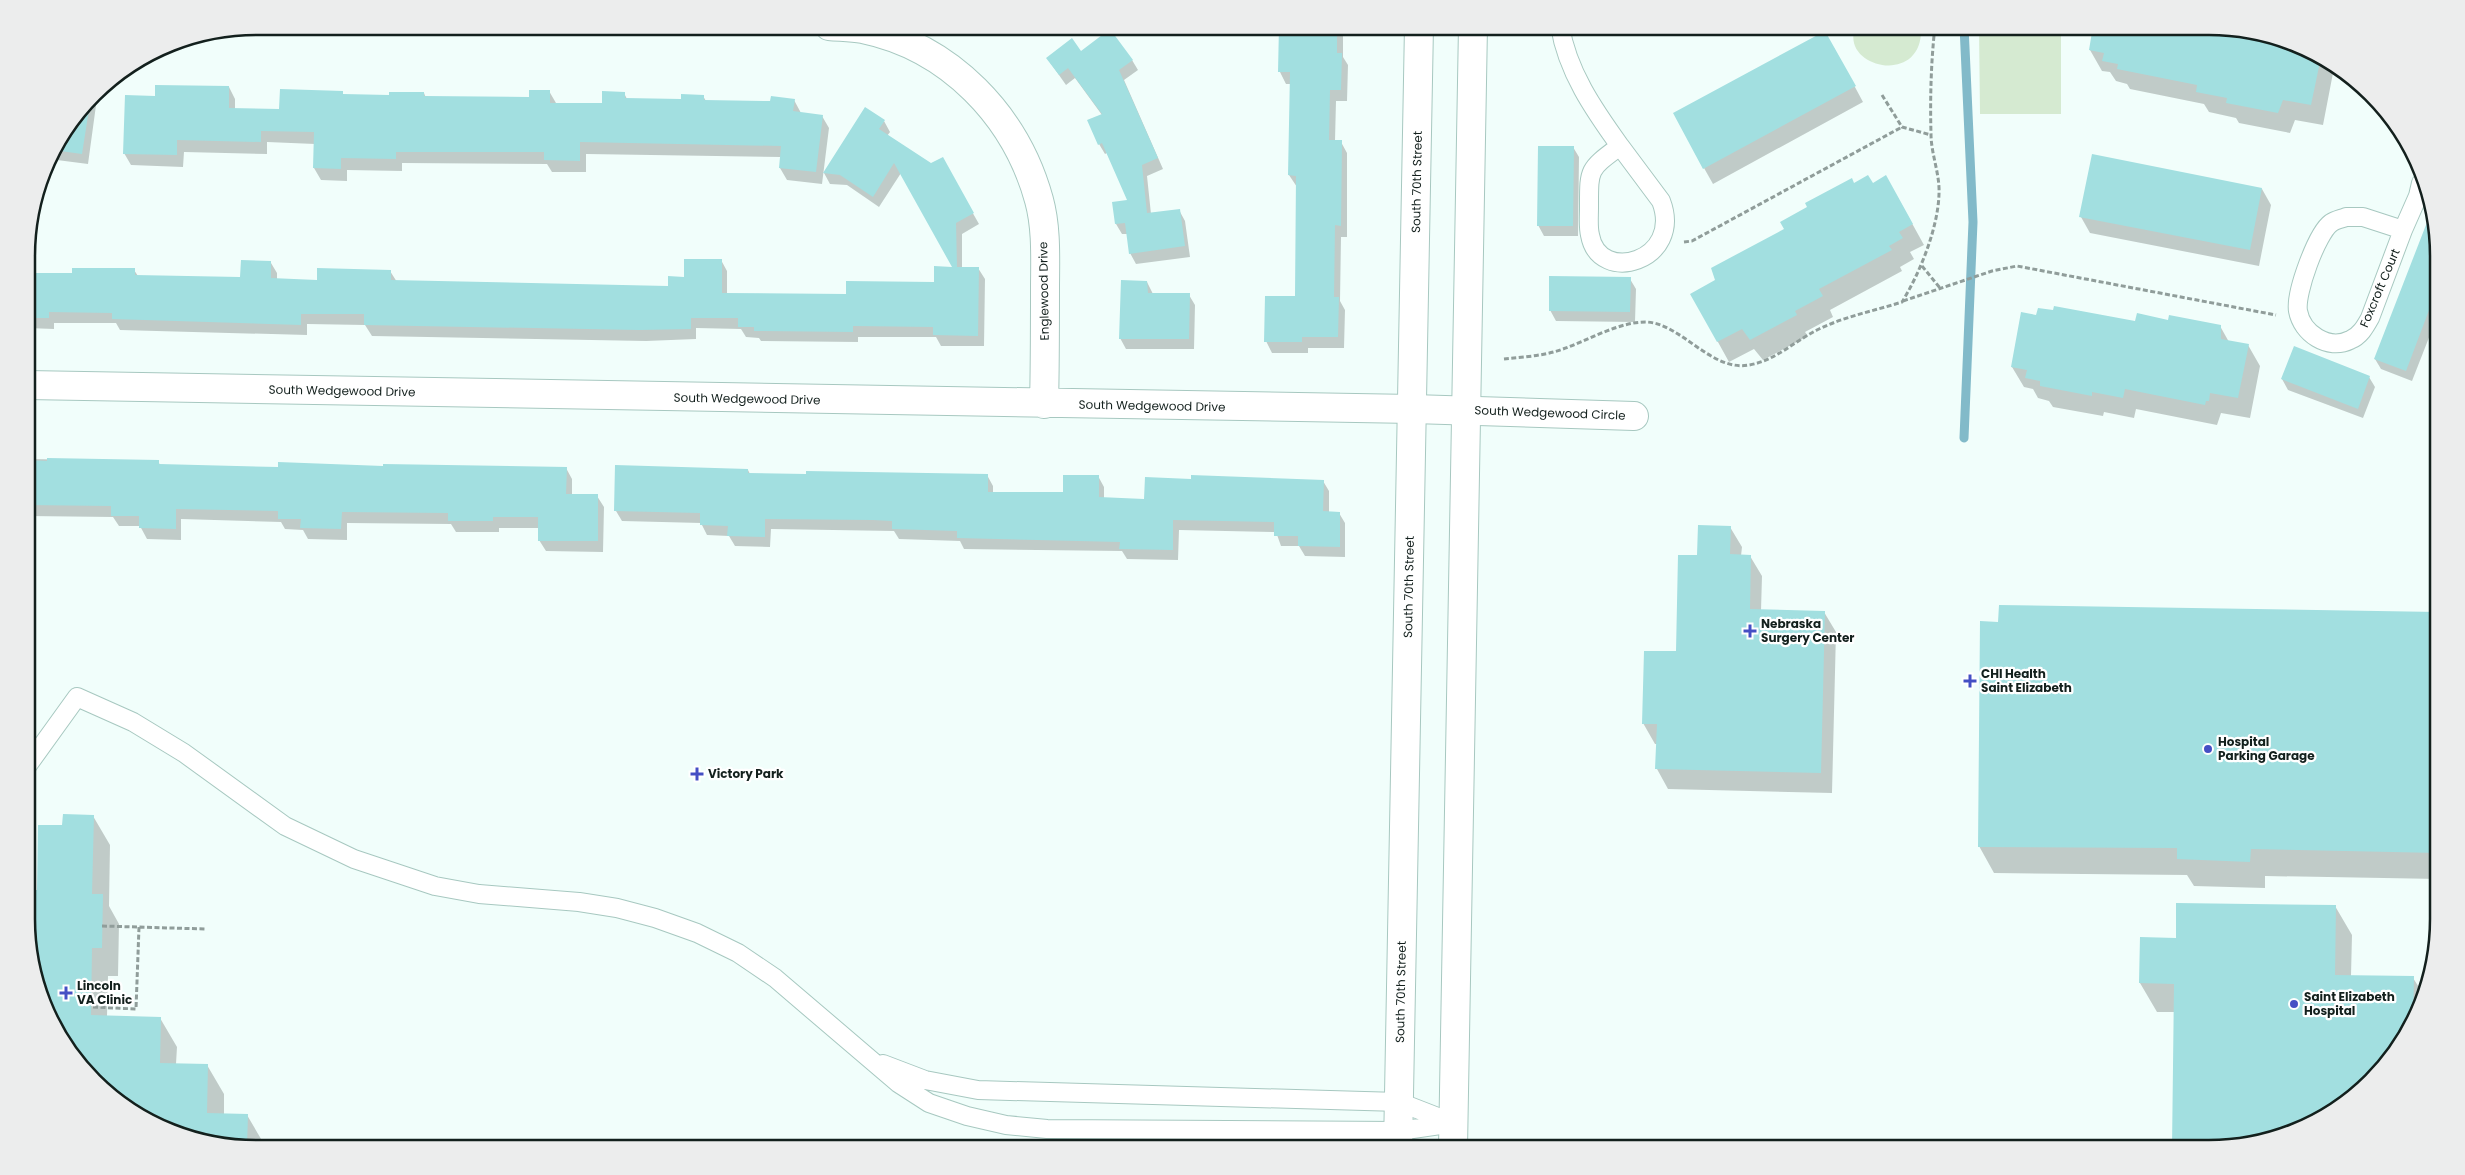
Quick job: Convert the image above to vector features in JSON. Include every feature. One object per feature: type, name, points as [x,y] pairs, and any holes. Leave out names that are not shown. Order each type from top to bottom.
[{"type":"main road","name":"Englewood Drive","points":[[883,35],[899,40],[941,61],[975,88],[1000,116],[1024,157],[1039,201],[1045,248],[1044,404]]},
{"type":"main road","name":"South 70th Street","points":[[1399,1140],[1419,35]]},
{"type":"main road","points":[[1454,1136],[1473,35]]},
{"type":"main road","name":"South Wedgewood Drive","points":[[35,385],[1466,410]]},
{"type":"main road","name":"South Wedgewood Circle","points":[[1466,410],[1634,416]]},
{"type":"lane","points":[[1562,35],[1566,50],[1585,94],[1620,146],[1661,201],[1664,209],[1662,238],[1656,249],[1645,258],[1630,263],[1615,261],[1603,255],[1594,246],[1590,235],[1589,182],[1593,166],[1620,146]]},
{"type":"lane","name":"Foxcroft Court","points":[[2403,230],[2363,217],[2346,217],[2331,223],[2318,241],[2299,293],[2297,310],[2302,323],[2311,334],[2321,341],[2336,343],[2350,341],[2363,331],[2370,318],[2403,230],[2418,196],[2419,189]]},
{"type":"lane","points":[[35,755],[77,697],[133,722],[184,753],[285,826],[354,859],[435,886],[479,894],[579,902],[608,907],[655,918],[697,933],[738,953],[775,978],[898,1083],[929,1103],[967,1116],[1006,1126],[1047,1129],[1399,1140],[1454,1136]]},
{"type":"lane","points":[[870,1059],[925,1080],[978,1090],[1399,1102],[1454,1136]]},
{"type":"path","points":[[1902,302],[1917,278],[1936,225],[1939,194],[1931,136],[1931,60],[1933,35]]},
{"type":"path","points":[[1882,95],[1902,127],[1931,136]]},
{"type":"path","points":[[1680,242],[1692,241],[1902,127]]},
{"type":"path","points":[[1921,265],[1940,288]]},
{"type":"path","points":[[1504,359],[1562,350],[1627,325],[1647,322],[1664,327],[1710,356],[1733,364],[1747,366],[1770,358],[1828,325],[1854,314],[1902,302],[1992,270],[2017,266],[2282,316]]},
{"type":"path","points":[[102,926],[205,929]]},
{"type":"path","points":[[94,1007],[136,1008],[139,927]]},
{"type":"green space","points":[[1855,35],[1920,35],[1919,46],[1910,58],[1897,64],[1883,65],[1869,61],[1859,52],[1854,40]]},
{"type":"green space","points":[[1979,35],[2061,35],[2061,114],[1980,114]]},
{"type":"building","points":[[1102,35],[1114,35],[1133,60],[1119,70],[1158,158],[1142,165],[1147,213],[1180,209],[1185,246],[1129,254],[1125,223],[1115,224],[1112,202],[1127,200],[1102,143],[1098,145],[1087,120],[1102,114],[1068,68],[1059,75],[1046,58],[1072,38],[1081,51]]},
{"type":"building","points":[[1279,35],[1337,35],[1337,53],[1342,53],[1341,90],[1330,90],[1329,140],[1342,140],[1341,226],[1335,225],[1334,297],[1339,297],[1338,337],[1302,337],[1302,342],[1264,342],[1265,296],[1295,296],[1296,176],[1288,175],[1290,72],[1278,72]]},
{"type":"building","points":[[1818,35],[1827,35],[1856,86],[1703,169],[1673,113]]},
{"type":"building","points":[[2092,35],[2223,35],[2252,39],[2280,47],[2319,65],[2311,105],[2283,100],[2278,113],[2226,103],[2227,98],[2196,92],[2197,85],[2117,69],[2118,64],[2102,61],[2104,53],[2089,50]]},
{"type":"building","points":[[155,85],[229,86],[229,108],[279,109],[280,89],[343,91],[343,94],[389,95],[389,92],[424,92],[424,96],[529,97],[529,90],[550,90],[550,103],[602,103],[602,91],[625,92],[625,98],[681,99],[681,94],[704,95],[704,100],[770,101],[771,96],[795,99],[793,111],[823,115],[816,172],[779,168],[781,146],[580,142],[580,161],[544,160],[544,152],[396,152],[396,159],[341,158],[341,169],[313,168],[314,132],[261,131],[261,142],[177,140],[177,155],[123,154],[125,95],[155,96]]},
{"type":"building","points":[[865,107],[885,120],[879,129],[931,163],[943,157],[974,213],[956,223],[957,267],[979,267],[978,336],[933,335],[933,327],[853,326],[853,332],[754,331],[754,327],[738,327],[738,318],[691,318],[691,329],[639,330],[364,325],[364,314],[301,314],[301,325],[112,319],[112,313],[49,312],[49,318],[35,318],[35,273],[72,273],[72,268],[135,268],[135,275],[240,277],[241,260],[271,261],[271,278],[317,280],[317,268],[391,270],[391,280],[668,286],[668,276],[684,277],[684,259],[722,259],[722,293],[846,294],[846,281],[934,282],[934,266],[952,267],[894,163],[873,197],[840,175],[823,173]]},
{"type":"building","points":[[89,112],[82,154],[62,151],[72,133]]},
{"type":"building","points":[[1538,146],[1574,146],[1573,226],[1537,226]]},
{"type":"building","points":[[2092,154],[2262,188],[2250,250],[2079,217]]},
{"type":"building","points":[[1868,175],[1873,183],[1886,175],[1913,224],[1899,232],[1903,238],[1889,246],[1892,250],[1819,289],[1823,296],[1795,311],[1797,315],[1750,340],[1742,329],[1717,342],[1690,294],[1715,280],[1711,268],[1784,229],[1780,222],[1807,207],[1805,203],[1852,178],[1854,183]]},
{"type":"building","points":[[2427,222],[2430,242],[2430,308],[2406,371],[2374,359]]},
{"type":"building","points":[[1549,276],[1631,277],[1630,312],[1549,311]]},
{"type":"building","points":[[1121,280],[1147,281],[1148,293],[1190,293],[1189,339],[1119,339]]},
{"type":"building","points":[[2054,306],[2135,321],[2137,313],[2168,320],[2169,315],[2221,325],[2221,339],[2249,344],[2238,398],[2210,393],[2209,401],[2206,401],[2205,405],[2125,389],[2123,398],[2092,392],[2092,396],[2040,386],[2040,381],[2025,378],[2027,370],[2011,367],[2021,312],[2036,315],[2038,308],[2053,310]]},
{"type":"building","points":[[2294,346],[2370,376],[2358,409],[2281,379]]},
{"type":"building","points":[[47,458],[159,460],[159,464],[278,467],[278,462],[383,466],[383,464],[567,467],[566,494],[598,494],[598,541],[538,541],[538,517],[493,517],[493,521],[448,521],[448,513],[342,512],[341,529],[300,528],[301,519],[278,519],[278,511],[176,509],[176,529],[139,528],[139,516],[111,516],[111,506],[35,505],[35,460],[47,461]]},
{"type":"building","points":[[615,465],[748,469],[748,473],[806,474],[806,471],[988,474],[988,492],[1063,492],[1063,475],[1099,475],[1099,497],[1144,499],[1145,477],[1191,479],[1191,475],[1324,480],[1323,511],[1340,512],[1340,547],[1298,546],[1298,536],[1274,536],[1274,522],[1173,520],[1173,550],[1119,549],[1120,542],[957,538],[957,531],[892,529],[892,521],[873,520],[765,519],[765,537],[727,536],[728,526],[700,525],[700,513],[614,511]]},
{"type":"building","name":"Nebraska Surgery Center","points":[[1698,525],[1731,526],[1730,554],[1751,555],[1750,609],[1825,611],[1821,773],[1655,769],[1657,724],[1642,724],[1644,651],[1676,651],[1678,555],[1697,555]]},
{"type":"building","name":"Hospital Parking Garage","points":[[1999,605],[2430,612],[2430,853],[2251,849],[2250,862],[2177,859],[2177,848],[1978,847],[1980,621],[1998,622]]},
{"type":"building","name":"Lincoln VA Clinic","points":[[63,814],[94,815],[92,894],[103,894],[102,948],[92,948],[91,1015],[161,1017],[160,1063],[208,1064],[207,1113],[248,1114],[247,1140],[213,1136],[185,1128],[145,1110],[110,1085],[90,1065],[72,1042],[58,1017],[47,990],[39,962],[35,933],[38,825],[62,825]]},
{"type":"building","name":"Saint Elizabeth Hospital","points":[[2176,903],[2336,905],[2335,975],[2414,976],[2413,1003],[2393,1042],[2375,1065],[2344,1094],[2320,1110],[2294,1123],[2252,1136],[2223,1140],[2172,1140],[2174,984],[2139,983],[2140,937],[2176,938]]},
{"type":"waterway","points":[[1964,35],[1973,222],[1964,438]]},
{"type":"place","name":"Nebraska Surgery Center","points":[[1750,631]]},
{"type":"place","name":"CHI Health Saint Elizabeth","points":[[1970,681]]},
{"type":"place","name":"Hospital Parking Garage","points":[[2208,749]]},
{"type":"place","name":"Victory Park","points":[[697,774]]},
{"type":"place","name":"Lincoln VA Clinic","points":[[66,993]]},
{"type":"place","name":"Saint Elizabeth Hospital","points":[[2294,1004]]}]
